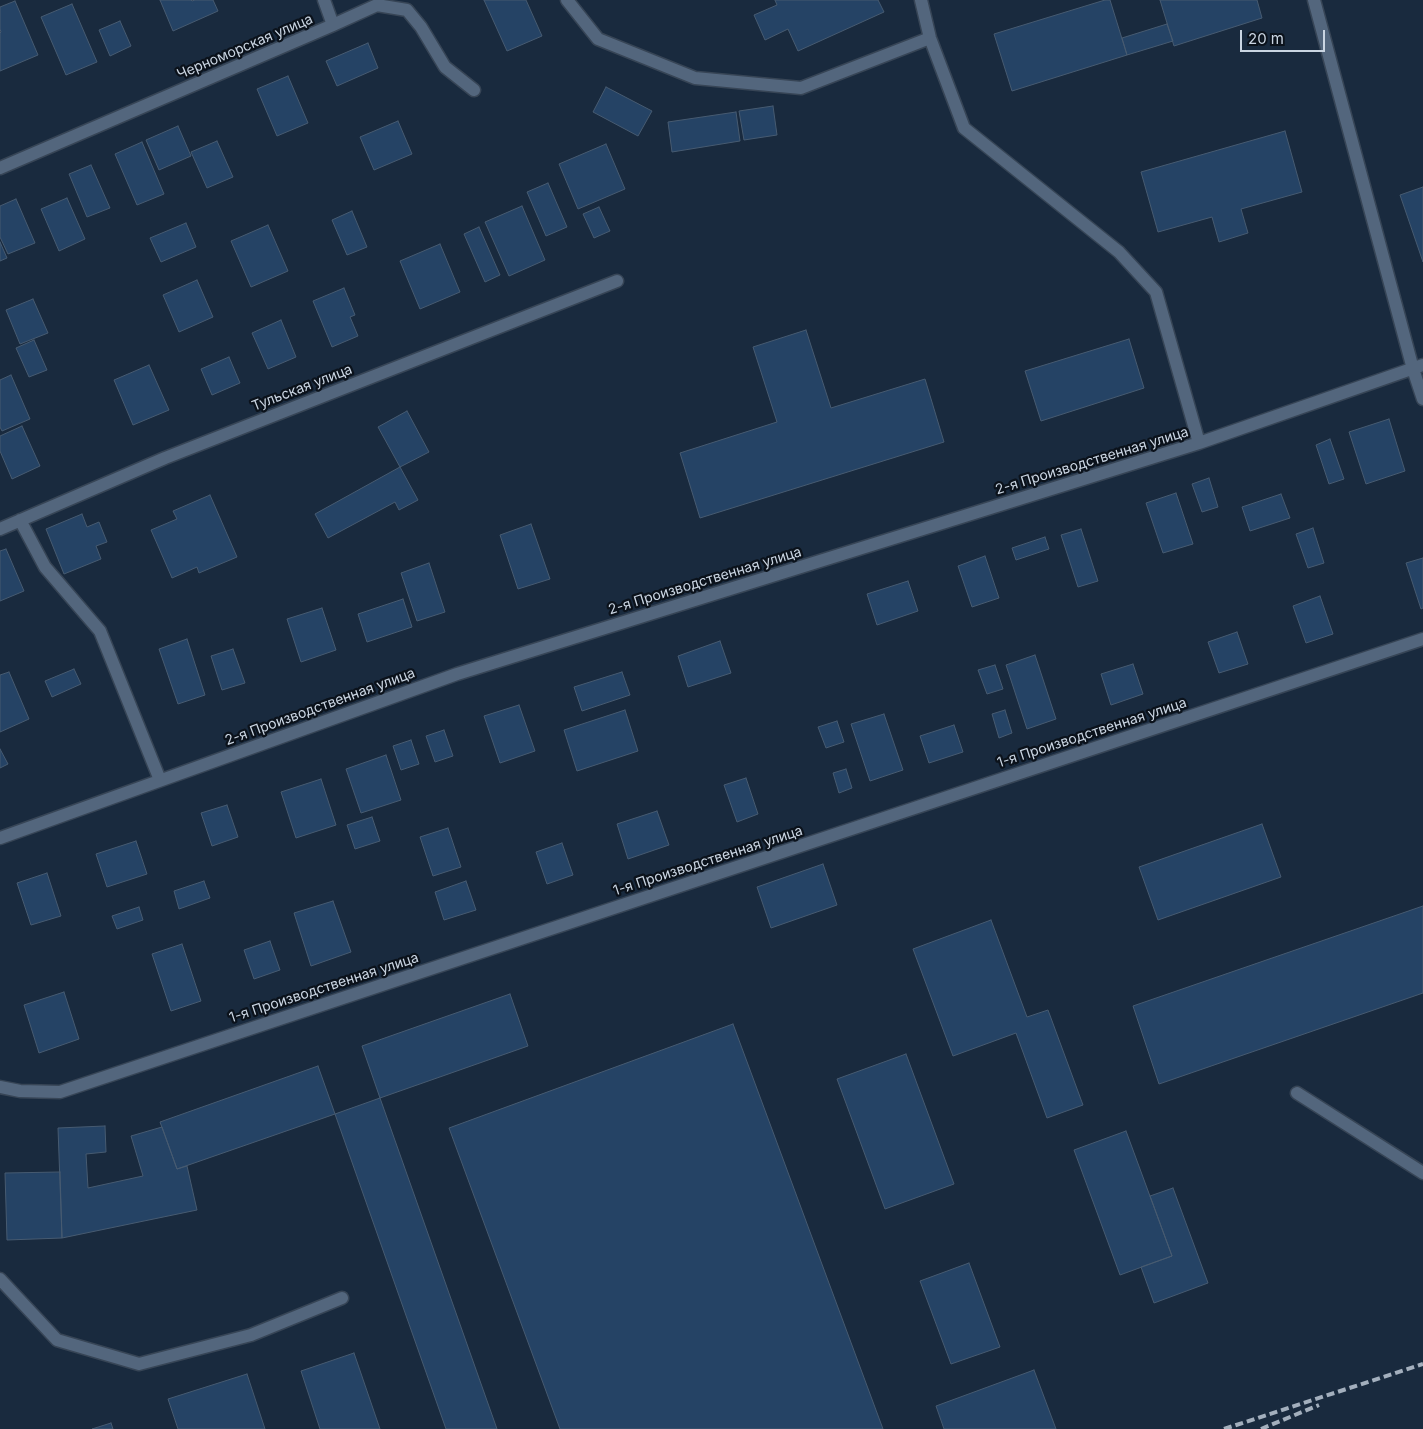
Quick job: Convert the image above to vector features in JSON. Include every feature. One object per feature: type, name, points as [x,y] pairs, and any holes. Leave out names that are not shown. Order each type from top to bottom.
[{"type":"street","points":[[324,0],[333,26]]},
{"type":"street","points":[[567,0],[598,39],[695,78],[801,88],[930,38]]},
{"type":"street","points":[[921,0],[930,38],[964,128],[1119,252],[1156,292],[1199,443]]},
{"type":"street","points":[[1314,0],[1418,367],[1423,399]]},
{"type":"street","name":"Черноморская улица","points":[[0,168],[333,26],[377,5],[407,10],[421,27],[445,67],[474,90]]},
{"type":"street","name":"Тульская улица","points":[[0,528],[165,458],[617,281]]},
{"type":"street","name":"2-я Производственная улица","points":[[0,838],[457,674],[1199,443],[1418,367]]},
{"type":"street","points":[[20,520],[45,567],[100,631],[160,780]]},
{"type":"street","name":"1-я Производственная улица","points":[[0,1087],[20,1091],[60,1092],[1423,639]]},
{"type":"street","points":[[1297,1093],[1423,1173]]},
{"type":"street","points":[[0,1279],[57,1340],[139,1364],[252,1335],[342,1298]]},
{"type":"building","points":[[160,0],[213,0],[218,11],[173,31]]},
{"type":"building","points":[[484,0],[526,0],[542,36],[507,51]]},
{"type":"building","points":[[775,0],[878,0],[884,12],[798,51],[788,29],[765,40],[754,15],[777,5]]},
{"type":"building","points":[[1110,0],[1127,55],[1012,91],[994,34]]},
{"type":"building","points":[[1160,0],[1257,0],[1262,18],[1174,46]]},
{"type":"building","points":[[15,1],[38,55],[0,71],[0,7]]},
{"type":"building","points":[[72,4],[97,62],[66,75],[41,17]]},
{"type":"building","points":[[120,21],[131,46],[110,56],[99,30]]},
{"type":"building","points":[[1167,24],[1173,41],[1127,55],[1122,38]]},
{"type":"building","points":[[368,43],[378,68],[337,86],[326,61]]},
{"type":"building","points":[[288,76],[308,123],[277,136],[257,89]]},
{"type":"building","points":[[606,87],[652,111],[638,136],[593,112]]},
{"type":"building","points":[[773,106],[777,135],[744,140],[739,111]]},
{"type":"building","points":[[736,112],[740,141],[672,152],[668,122]]},
{"type":"building","points":[[398,121],[412,154],[374,170],[360,137]]},
{"type":"building","points":[[178,126],[191,156],[159,170],[146,140]]},
{"type":"building","points":[[1285,131],[1302,192],[1241,209],[1248,233],[1219,242],[1212,217],[1158,232],[1141,172]]},
{"type":"building","points":[[217,141],[233,177],[207,188],[191,152]]},
{"type":"building","points":[[142,142],[164,194],[137,205],[115,154]]},
{"type":"building","points":[[606,144],[625,189],[578,209],[559,164]]},
{"type":"building","points":[[91,165],[110,208],[87,217],[69,174]]},
{"type":"building","points":[[548,183],[567,227],[546,236],[527,192]]},
{"type":"building","points":[[1423,187],[1423,262],[1400,195]]},
{"type":"building","points":[[67,198],[85,239],[59,251],[41,209]]},
{"type":"building","points":[[16,199],[35,243],[8,254],[0,237],[0,206]]},
{"type":"building","points":[[522,206],[545,260],[509,276],[485,222]]},
{"type":"building","points":[[599,207],[610,231],[594,238],[583,214]]},
{"type":"building","points":[[352,211],[367,247],[347,255],[332,220]]},
{"type":"building","points":[[186,223],[196,247],[161,262],[150,238]]},
{"type":"building","points":[[268,225],[288,271],[251,287],[231,241]]},
{"type":"building","points":[[479,227],[500,275],[485,282],[464,234]]},
{"type":"building","points":[[0,242],[7,258],[0,261]]},
{"type":"building","points":[[440,244],[460,292],[420,309],[400,261]]},
{"type":"building","points":[[197,280],[213,317],[179,332],[163,295]]},
{"type":"building","points":[[344,288],[355,315],[350,317],[358,336],[332,347],[313,301]]},
{"type":"building","points":[[33,299],[48,333],[20,344],[6,310]]},
{"type":"building","points":[[281,320],[296,357],[268,369],[252,333]]},
{"type":"building","points":[[806,330],[831,408],[925,379],[944,442],[700,518],[680,453],[777,422],[753,347]]},
{"type":"building","points":[[1129,339],[1144,388],[1041,421],[1025,371]]},
{"type":"building","points":[[34,340],[47,370],[29,377],[16,348]]},
{"type":"building","points":[[229,357],[240,383],[212,395],[201,369]]},
{"type":"building","points":[[149,365],[169,410],[133,425],[114,380]]},
{"type":"building","points":[[11,375],[30,419],[2,431],[0,427],[0,380]]},
{"type":"building","points":[[407,411],[429,452],[400,467],[378,427]]},
{"type":"building","points":[[1389,419],[1405,471],[1366,484],[1349,432]]},
{"type":"building","points":[[22,426],[40,466],[12,479],[0,451],[0,436]]},
{"type":"building","points":[[1330,439],[1344,479],[1329,484],[1316,445]]},
{"type":"building","points":[[400,467],[418,500],[399,510],[395,502],[328,538],[315,514]]},
{"type":"building","points":[[1209,478],[1218,507],[1202,512],[1192,484]]},
{"type":"building","points":[[1176,493],[1193,544],[1163,553],[1146,503]]},
{"type":"building","points":[[1281,494],[1290,518],[1250,531],[1242,507]]},
{"type":"building","points":[[210,495],[237,557],[199,573],[197,567],[172,578],[151,530],[177,519],[173,511]]},
{"type":"building","points":[[82,514],[87,527],[99,522],[107,542],[96,546],[101,559],[64,574],[46,529]]},
{"type":"building","points":[[531,524],[550,579],[518,589],[500,535]]},
{"type":"building","points":[[1313,528],[1324,563],[1308,568],[1296,534]]},
{"type":"building","points":[[1081,529],[1098,581],[1078,587],[1061,535]]},
{"type":"building","points":[[1045,537],[1049,549],[1016,560],[1012,548]]},
{"type":"building","points":[[6,549],[24,591],[0,601],[0,551]]},
{"type":"building","points":[[985,556],[999,598],[972,607],[958,566]]},
{"type":"building","points":[[1423,558],[1423,608],[1421,609],[1406,563]]},
{"type":"building","points":[[429,563],[445,612],[417,621],[401,573]]},
{"type":"building","points":[[908,581],[918,611],[877,625],[867,594]]},
{"type":"building","points":[[1320,596],[1333,634],[1306,643],[1293,606]]},
{"type":"building","points":[[403,599],[412,627],[367,642],[358,614]]},
{"type":"building","points":[[322,608],[336,650],[301,662],[287,619]]},
{"type":"building","points":[[1237,632],[1248,664],[1219,673],[1208,642]]},
{"type":"building","points":[[187,639],[205,695],[178,704],[159,649]]},
{"type":"building","points":[[720,641],[731,673],[688,687],[678,656]]},
{"type":"building","points":[[233,649],[245,683],[222,690],[211,656]]},
{"type":"building","points":[[1035,655],[1056,719],[1027,729],[1006,665]]},
{"type":"building","points":[[1133,664],[1143,694],[1111,705],[1101,674]]},
{"type":"building","points":[[995,665],[1003,689],[987,694],[978,670]]},
{"type":"building","points":[[74,669],[81,684],[52,697],[45,681]]},
{"type":"building","points":[[9,672],[29,719],[0,732],[0,675]]},
{"type":"building","points":[[622,672],[630,695],[582,711],[574,687]]},
{"type":"building","points":[[519,705],[535,751],[500,763],[484,716]]},
{"type":"building","points":[[625,710],[638,751],[577,771],[564,730]]},
{"type":"building","points":[[1005,710],[1012,733],[999,738],[992,714]]},
{"type":"building","points":[[884,714],[903,770],[870,781],[851,724]]},
{"type":"building","points":[[837,721],[844,742],[826,748],[818,727]]},
{"type":"building","points":[[954,725],[963,752],[929,763],[920,736]]},
{"type":"building","points":[[444,730],[453,756],[435,762],[426,736]]},
{"type":"building","points":[[411,740],[419,764],[401,770],[393,746]]},
{"type":"building","points":[[0,749],[8,764],[0,768]]},
{"type":"building","points":[[386,755],[401,800],[361,813],[346,769]]},
{"type":"building","points":[[846,769],[852,788],[839,793],[833,773]]},
{"type":"building","points":[[746,778],[758,814],[737,822],[724,785]]},
{"type":"building","points":[[321,779],[336,825],[296,838],[281,792]]},
{"type":"building","points":[[227,805],[238,837],[212,846],[201,813]]},
{"type":"building","points":[[657,811],[669,845],[628,859],[617,824]]},
{"type":"building","points":[[372,817],[380,841],[355,849],[347,825]]},
{"type":"building","points":[[1262,824],[1281,877],[1158,920],[1139,867]]},
{"type":"building","points":[[448,828],[461,867],[433,876],[420,837]]},
{"type":"building","points":[[136,841],[147,874],[107,887],[96,854]]},
{"type":"building","points":[[562,843],[573,875],[547,884],[536,852]]},
{"type":"building","points":[[823,864],[837,905],[771,928],[757,887]]},
{"type":"building","points":[[47,873],[61,916],[31,925],[17,883]]},
{"type":"building","points":[[204,881],[210,898],[179,909],[174,891]]},
{"type":"building","points":[[466,881],[476,910],[444,920],[435,892]]},
{"type":"building","points":[[333,901],[351,952],[311,966],[294,913]]},
{"type":"building","points":[[1423,906],[1423,993],[1159,1084],[1133,1006]]},
{"type":"building","points":[[139,907],[143,920],[117,929],[112,916]]},
{"type":"building","points":[[991,920],[1027,1017],[1048,1010],[1083,1105],[1047,1118],[1016,1033],[953,1056],[913,949]]},
{"type":"building","points":[[270,941],[280,970],[254,979],[244,950]]},
{"type":"building","points":[[182,944],[201,1001],[171,1011],[152,954]]},
{"type":"building","points":[[64,992],[79,1039],[39,1053],[24,1005]]},
{"type":"building","points":[[510,994],[528,1046],[380,1098],[362,1046]]},
{"type":"building","points":[[733,1024],[883,1429],[560,1429],[449,1128]]},
{"type":"building","points":[[906,1054],[954,1184],[885,1209],[837,1079]]},
{"type":"building","points":[[318,1066],[335,1114],[177,1169],[160,1122]]},
{"type":"building","points":[[380,1098],[497,1429],[446,1429],[335,1114]]},
{"type":"building","points":[[105,1126],[106,1152],[86,1154],[88,1188],[143,1176],[131,1136],[162,1127],[177,1169],[187,1166],[197,1210],[62,1238],[58,1128]]},
{"type":"building","points":[[1126,1131],[1172,1256],[1120,1275],[1074,1150]]},
{"type":"building","points":[[60,1172],[62,1238],[7,1240],[5,1173]]},
{"type":"building","points":[[1173,1188],[1208,1283],[1154,1303],[1141,1267],[1172,1256],[1150,1196]]},
{"type":"building","points":[[969,1263],[1000,1347],[951,1364],[920,1281]]},
{"type":"building","points":[[354,1353],[380,1429],[320,1429],[301,1371]]},
{"type":"building","points":[[1034,1370],[1056,1429],[944,1429],[936,1406]]},
{"type":"building","points":[[247,1374],[265,1429],[178,1429],[168,1399]]},
{"type":"building","points":[[111,1423],[113,1429],[92,1429]]},
{"type":"railway","points":[[1224,1429],[1423,1364]]},
{"type":"railway","points":[[1261,1429],[1319,1405]]}]
